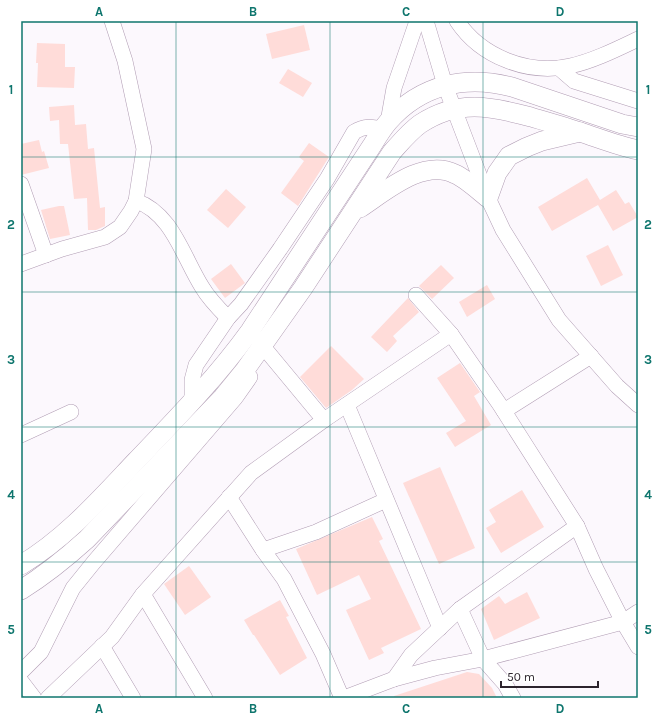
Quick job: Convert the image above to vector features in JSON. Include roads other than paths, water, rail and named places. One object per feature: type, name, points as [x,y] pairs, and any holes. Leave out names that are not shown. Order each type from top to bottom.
[{"type":"main road","points":[[21,564],[34,557],[64,534],[93,507],[192,403],[229,360],[250,331],[320,222],[386,126],[404,106],[419,96],[445,85],[478,81],[497,83],[512,87],[622,124],[638,127]]},
{"type":"main road","points":[[21,590],[63,561],[87,539],[223,397],[265,350],[392,152],[420,125],[438,115],[454,109],[490,107],[508,110],[582,132],[624,147],[638,150]]},
{"type":"main road","points":[[354,212],[400,182],[420,172],[437,169],[455,174],[488,198],[497,173],[509,156],[542,141],[582,132]]},
{"type":"street","points":[[21,264],[105,237],[120,227],[136,201],[144,149],[125,61],[112,21]]},
{"type":"street","points":[[192,403],[192,380],[196,365],[228,318],[241,304],[284,243],[327,179],[354,132],[366,127],[386,126],[394,88],[417,21]]},
{"type":"street","points":[[426,21],[445,85],[488,198],[503,230],[559,320],[617,386],[638,405]]},
{"type":"street","points":[[457,21],[475,41],[497,56],[524,66],[549,69],[580,64],[638,39]]},
{"type":"street","points":[[559,68],[574,81],[638,102]]},
{"type":"street","points":[[21,184],[46,255]]},
{"type":"street","points":[[136,201],[146,204],[160,215],[174,236],[204,291],[213,303],[228,318]]},
{"type":"street","points":[[416,295],[451,334],[504,411],[577,526],[596,569],[623,622],[638,647]]},
{"type":"street","points":[[250,331],[324,420]]},
{"type":"street","points":[[48,698],[112,637],[143,594],[251,473],[324,420],[451,334]]},
{"type":"street","points":[[21,672],[41,652],[73,588],[236,397],[265,350]]},
{"type":"street","points":[[504,411],[591,356]]},
{"type":"street","points":[[347,405],[440,628]]},
{"type":"street","points":[[21,435],[71,412]]},
{"type":"street","points":[[229,497],[263,550],[284,579],[323,654],[343,698],[360,695],[394,679],[435,668],[483,659],[623,622],[638,612]]},
{"type":"street","points":[[263,550],[316,532],[386,500]]},
{"type":"street","points":[[394,679],[411,655],[460,609],[577,526]]},
{"type":"street","points":[[143,594],[206,698]]},
{"type":"street","points":[[460,609],[483,659],[505,684],[514,698]]},
{"type":"street","points":[[102,646],[133,698]]},
{"type":"street","points":[[21,681],[34,698]]}]
